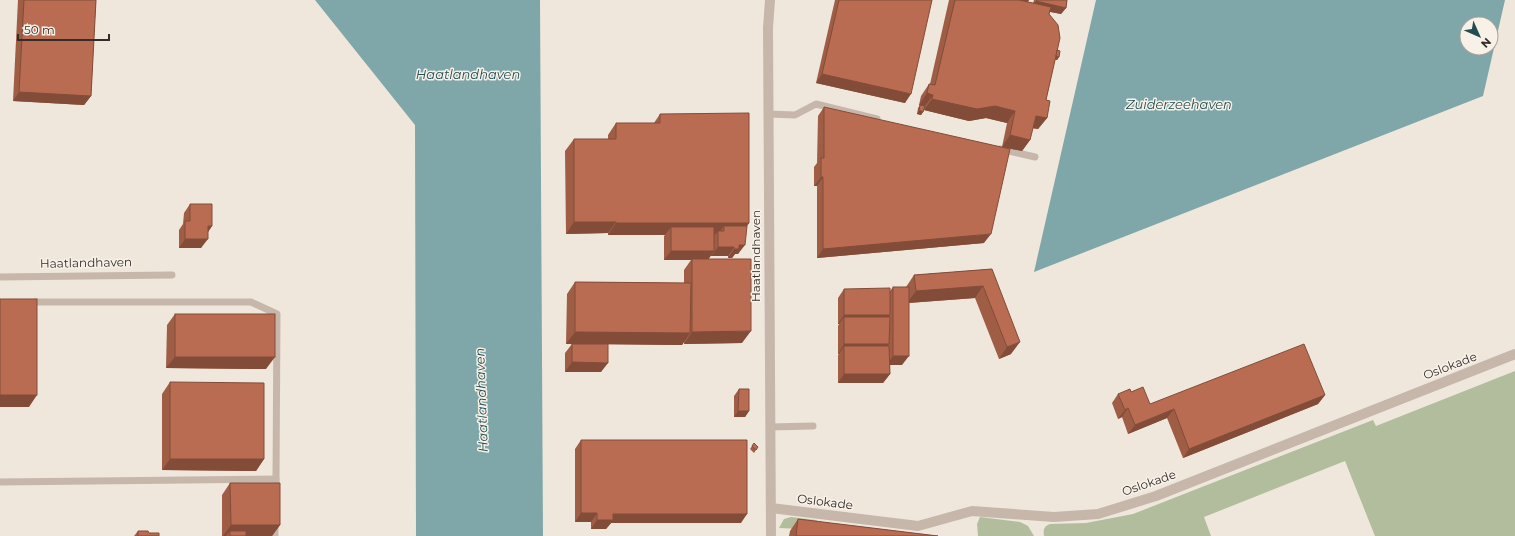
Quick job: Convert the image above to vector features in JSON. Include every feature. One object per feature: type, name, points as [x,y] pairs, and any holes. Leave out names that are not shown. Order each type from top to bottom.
[{"type":"street","name":"Haatlandhaven","points":[[770,0],[768,28],[768,114],[771,536]]},
{"type":"street","name":"Oslokade","points":[[771,508],[918,526],[972,511],[1054,517],[1098,514],[1156,496],[1515,354]]},
{"type":"lane","points":[[768,114],[795,115],[816,104],[884,121]]},
{"type":"lane","points":[[990,146],[1035,157]]},
{"type":"lane","name":"Haatlandhaven","points":[[0,277],[172,275]]},
{"type":"lane","points":[[35,302],[251,302],[277,314],[276,494]]},
{"type":"lane","points":[[770,426],[813,426]]},
{"type":"lane","points":[[0,482],[276,480]]},
{"type":"lane","points":[[275,536],[276,515]]},
{"type":"green space","points":[[1515,371],[1515,536],[1375,536],[1345,461],[1204,517],[1211,536],[1044,536],[1044,528],[1050,524],[1086,523],[1133,514],[1373,420],[1376,426]]},
{"type":"green space","points":[[791,517],[816,520],[824,525],[873,536],[822,530],[779,528],[784,519]]},
{"type":"green space","points":[[980,517],[1020,522],[1028,526],[1034,536],[978,536],[977,524]]},
{"type":"water","name":"Haatlandhaven","points":[[315,0],[540,0],[543,536],[416,536],[415,125]]},
{"type":"water","name":"Zuiderzeehaven","points":[[1096,0],[1505,0],[1499,26],[1499,16],[1459,16],[1459,56],[1492,56],[1483,96],[1034,272]]},
{"type":"building","points":[[24,0],[96,0],[91,96],[19,92]]},
{"type":"building","points":[[839,0],[932,0],[911,94],[822,74]]},
{"type":"building","points":[[955,0],[1019,0],[1051,7],[1049,14],[1058,25],[1060,38],[1046,100],[1050,101],[1047,118],[1036,116],[1030,140],[1010,135],[1015,111],[995,106],[977,109],[932,99],[933,95],[927,93],[929,84],[935,85]]},
{"type":"building","points":[[1067,0],[1066,8],[1036,1]]},
{"type":"building","points":[[1057,50],[1060,51],[1059,57],[1056,56]]},
{"type":"building","points":[[920,105],[925,106],[923,112],[919,110]]},
{"type":"building","points":[[824,107],[1010,149],[991,234],[823,249],[823,177],[821,177],[821,158],[824,158]]},
{"type":"building","points":[[749,113],[749,223],[574,222],[574,139],[616,139],[616,123],[660,123],[660,114]]},
{"type":"building","points":[[190,204],[212,204],[212,226],[208,226],[208,239],[185,239],[185,221],[190,221]]},
{"type":"building","points":[[724,226],[747,226],[745,245],[739,245],[739,249],[734,249],[734,247],[718,247],[718,231],[724,231]]},
{"type":"building","points":[[671,227],[714,227],[714,251],[671,251]]},
{"type":"building","points":[[692,259],[751,259],[751,331],[692,332]]},
{"type":"building","points":[[992,269],[1020,342],[1007,347],[983,286],[916,291],[914,275]]},
{"type":"building","points":[[575,282],[691,283],[690,333],[575,332]]},
{"type":"building","points":[[893,287],[909,287],[909,356],[893,356]]},
{"type":"building","points":[[890,288],[890,315],[844,315],[844,289]]},
{"type":"building","points":[[0,299],[37,299],[37,395],[0,395]]},
{"type":"building","points":[[175,314],[275,314],[275,357],[175,357]]},
{"type":"building","points":[[844,317],[890,317],[889,344],[844,344]]},
{"type":"building","points":[[572,344],[608,344],[608,363],[572,362]]},
{"type":"building","points":[[1304,344],[1325,395],[1189,449],[1174,409],[1135,425],[1128,408],[1125,410],[1118,394],[1130,389],[1131,392],[1143,387],[1150,404]]},
{"type":"building","points":[[844,346],[889,346],[890,374],[844,374]]},
{"type":"building","points":[[170,382],[264,383],[264,459],[170,459]]},
{"type":"building","points":[[739,389],[749,389],[749,411],[738,411]]},
{"type":"building","points":[[581,440],[747,440],[747,514],[613,514],[613,520],[597,520],[597,513],[581,513]]},
{"type":"building","points":[[754,443],[758,447],[756,450],[752,446]]},
{"type":"building","points":[[230,483],[280,483],[280,525],[231,525]]},
{"type":"building","points":[[798,519],[938,536],[796,536]]},
{"type":"building","points":[[138,531],[159,533],[159,536],[138,536]]},
{"type":"building","points":[[230,531],[246,531],[246,536],[230,536]]}]
